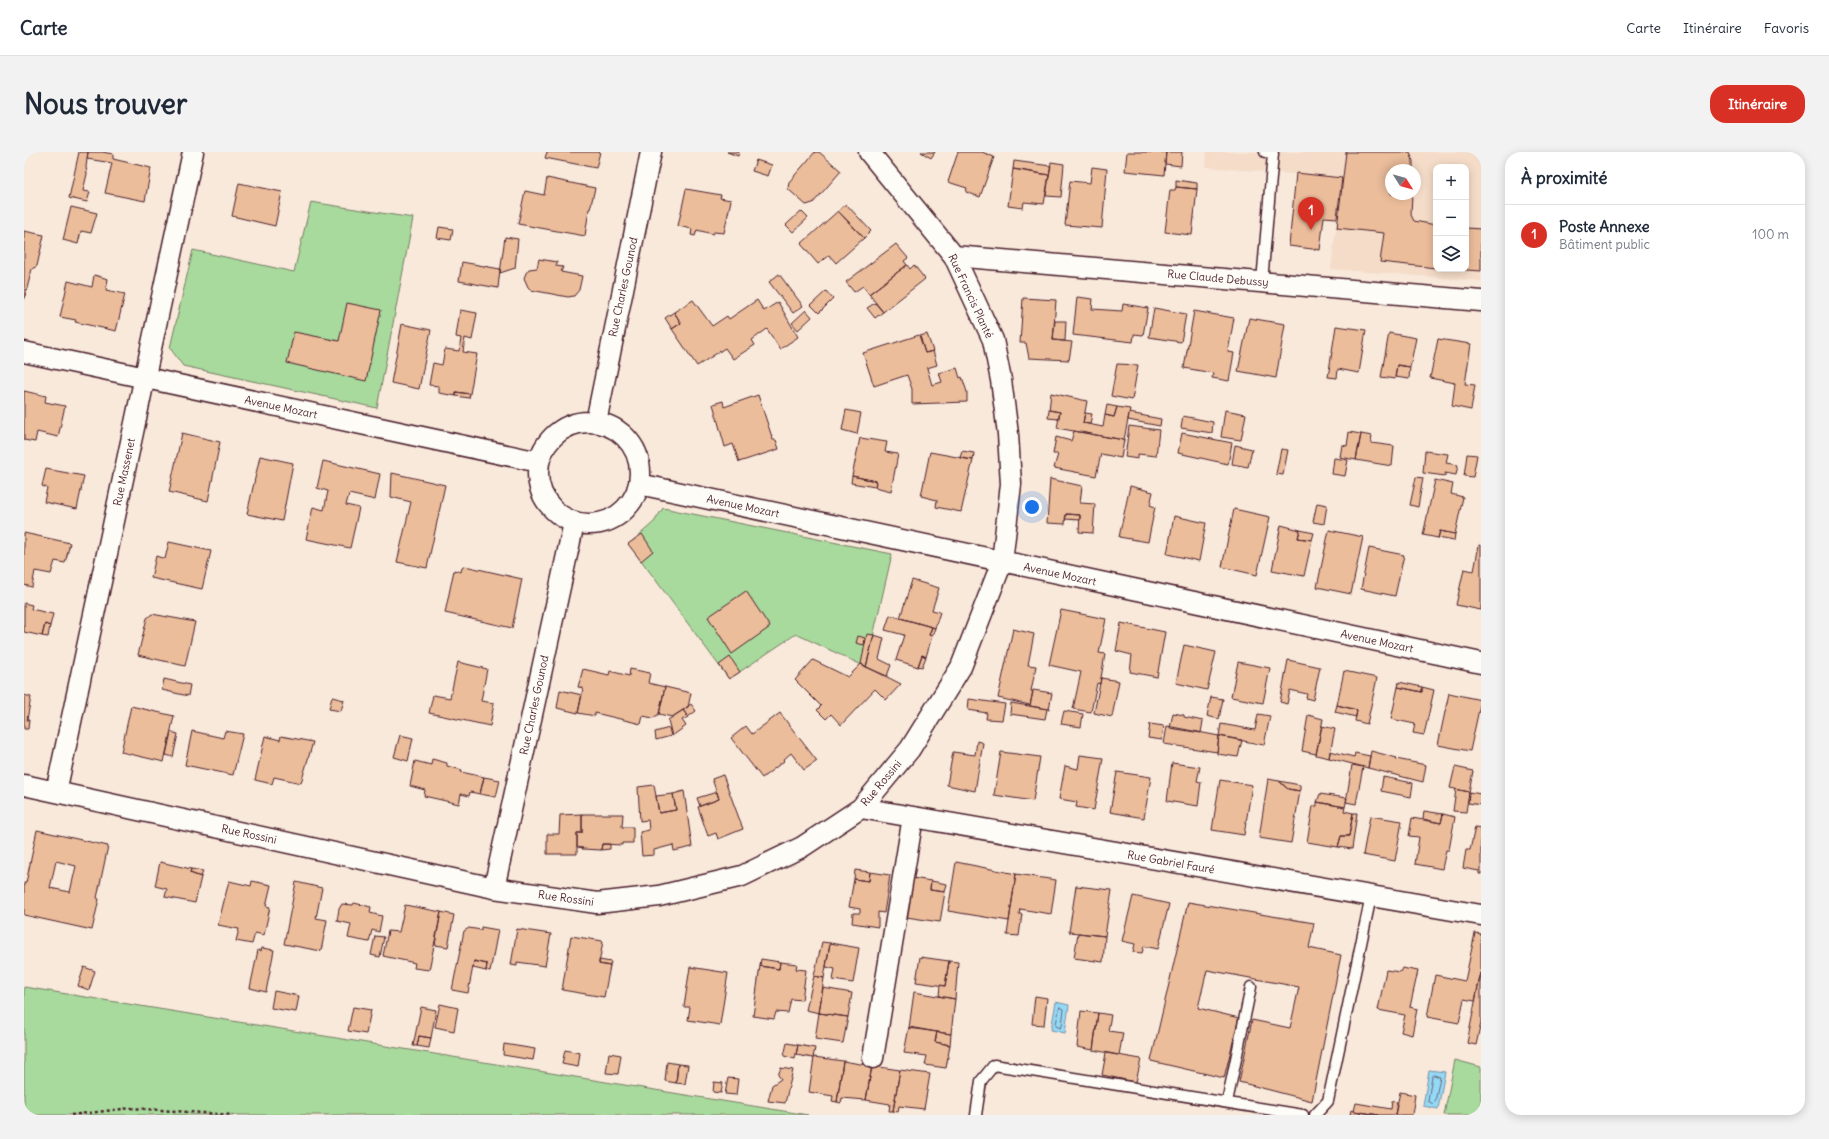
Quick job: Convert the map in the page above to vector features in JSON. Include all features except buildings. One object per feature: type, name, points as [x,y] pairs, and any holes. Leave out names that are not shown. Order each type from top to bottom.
[{"type":"street","name":"Rue Massenet","points":[[56,792],[193,152]]},
{"type":"street","name":"Rue Charles Gounod","points":[[596,422],[652,152]]},
{"type":"street","name":"Rue Francis Planté","points":[[869,152],[954,256],[993,340],[1001,380],[1008,434],[1011,484],[1002,562]]},
{"type":"street","name":"Rue Claude Debussy","points":[[954,256],[1481,301]]},
{"type":"street","name":"Avenue Mozart","points":[[24,352],[539,462]]},
{"type":"street","points":[[580,422],[596,422],[612,427],[625,436],[635,450],[640,467],[639,484],[633,499],[622,512],[608,521],[591,525],[574,522],[560,516],[549,506],[541,492],[537,477],[539,462],[544,448],[554,436],[566,427],[580,422]]},
{"type":"street","name":"Avenue Mozart","points":[[639,484],[1481,663]]},
{"type":"street","name":"Rue Charles Gounod","points":[[494,888],[574,522]]},
{"type":"street","name":"Rue Rossini","points":[[24,785],[494,888],[597,903],[659,896],[742,876],[802,846],[861,808],[910,749],[961,668],[1002,562]]},
{"type":"street","name":"Rue Gabriel Fauré","points":[[861,808],[1481,915]]},
{"type":"street","points":[[873,1058],[912,817]]},
{"type":"lane","points":[[1262,282],[1274,154],[1266,152]]},
{"type":"lane","points":[[1315,1115],[1328,1101],[1370,896]]},
{"type":"lane","points":[[1227,1102],[1251,987]]},
{"type":"lane","points":[[976,1115],[981,1082],[994,1065],[1303,1115]]},
{"type":"path","points":[[71,1115],[131,1108],[233,1115]]},
{"type":"shaded area","points":[[1207,152],[1481,152],[1481,281],[1331,269],[1342,178],[1206,167]]},
{"type":"green space","points":[[311,202],[413,218],[377,408],[183,366],[170,348],[193,250],[294,272]]},
{"type":"green space","points":[[663,508],[892,554],[866,667],[796,634],[729,679],[629,544],[654,522]]},
{"type":"green space","points":[[24,987],[808,1115],[24,1115]]},
{"type":"green space","points":[[1455,1060],[1481,1067],[1481,1115],[1444,1115]]},
{"type":"water","points":[[1056,1002],[1069,1005],[1065,1033],[1051,1030]]},
{"type":"water","points":[[1429,1070],[1445,1072],[1438,1109],[1423,1106]]},
{"type":"place","name":"Poste Annexe","points":[[1311,230]]}]
